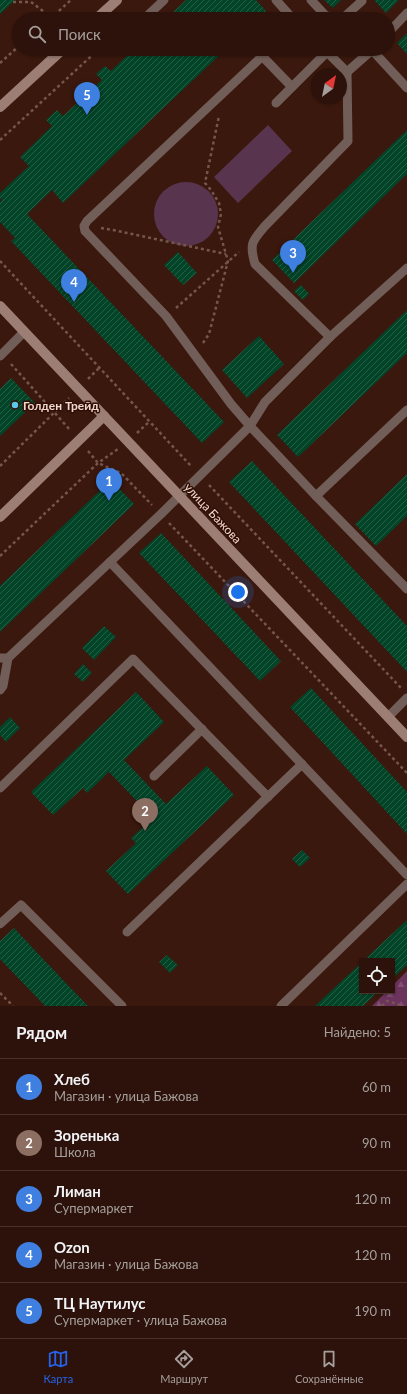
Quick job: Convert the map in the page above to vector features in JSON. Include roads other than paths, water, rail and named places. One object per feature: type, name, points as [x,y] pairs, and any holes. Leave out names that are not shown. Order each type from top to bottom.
[{"type":"street","points":[[104,12],[117,0]]},
{"type":"street","points":[[0,107],[55,56]]},
{"type":"street","name":"улица Бажова","points":[[0,306],[407,737]]},
{"type":"street","points":[[0,517],[104,416]]},
{"type":"lane","points":[[151,12],[164,0]]},
{"type":"lane","points":[[276,0],[287,12]]},
{"type":"lane","points":[[311,0],[320,12]]},
{"type":"lane","points":[[350,12],[362,1]]},
{"type":"lane","points":[[395,26],[407,14]]},
{"type":"lane","points":[[292,87],[262,56],[87,221],[84,226],[85,231],[166,316],[231,404],[250,426],[407,589]]},
{"type":"lane","points":[[276,103],[320,56]]},
{"type":"lane","points":[[330,56],[343,68]]},
{"type":"lane","points":[[330,337],[255,264],[252,252],[253,239],[348,141],[347,72],[365,56]]},
{"type":"lane","points":[[378,56],[407,88]]},
{"type":"lane","points":[[0,690],[3,686],[4,658],[179,497],[250,426],[265,402],[330,337],[407,268]]},
{"type":"lane","points":[[1,355],[24,332]]},
{"type":"lane","points":[[316,496],[407,410]]},
{"type":"lane","points":[[110,562],[407,875]]},
{"type":"lane","points":[[0,788],[133,659],[268,797]]},
{"type":"lane","points":[[388,717],[407,698]]},
{"type":"lane","points":[[154,776],[202,729]]},
{"type":"lane","points":[[126,932],[302,764]]},
{"type":"lane","points":[[281,1006],[407,884]]},
{"type":"lane","points":[[0,924],[21,905],[122,1006]]},
{"type":"place","name":"ТЦ Наутилус","points":[[87,115]]},
{"type":"place","name":"Лиман","points":[[293,273]]},
{"type":"place","name":"Ozon","points":[[74,302]]},
{"type":"place","name":"Голден Трейд","points":[[15,405]]},
{"type":"place","name":"Хлеб","points":[[109,501]]},
{"type":"place","name":"Зоренька","points":[[145,831]]}]
